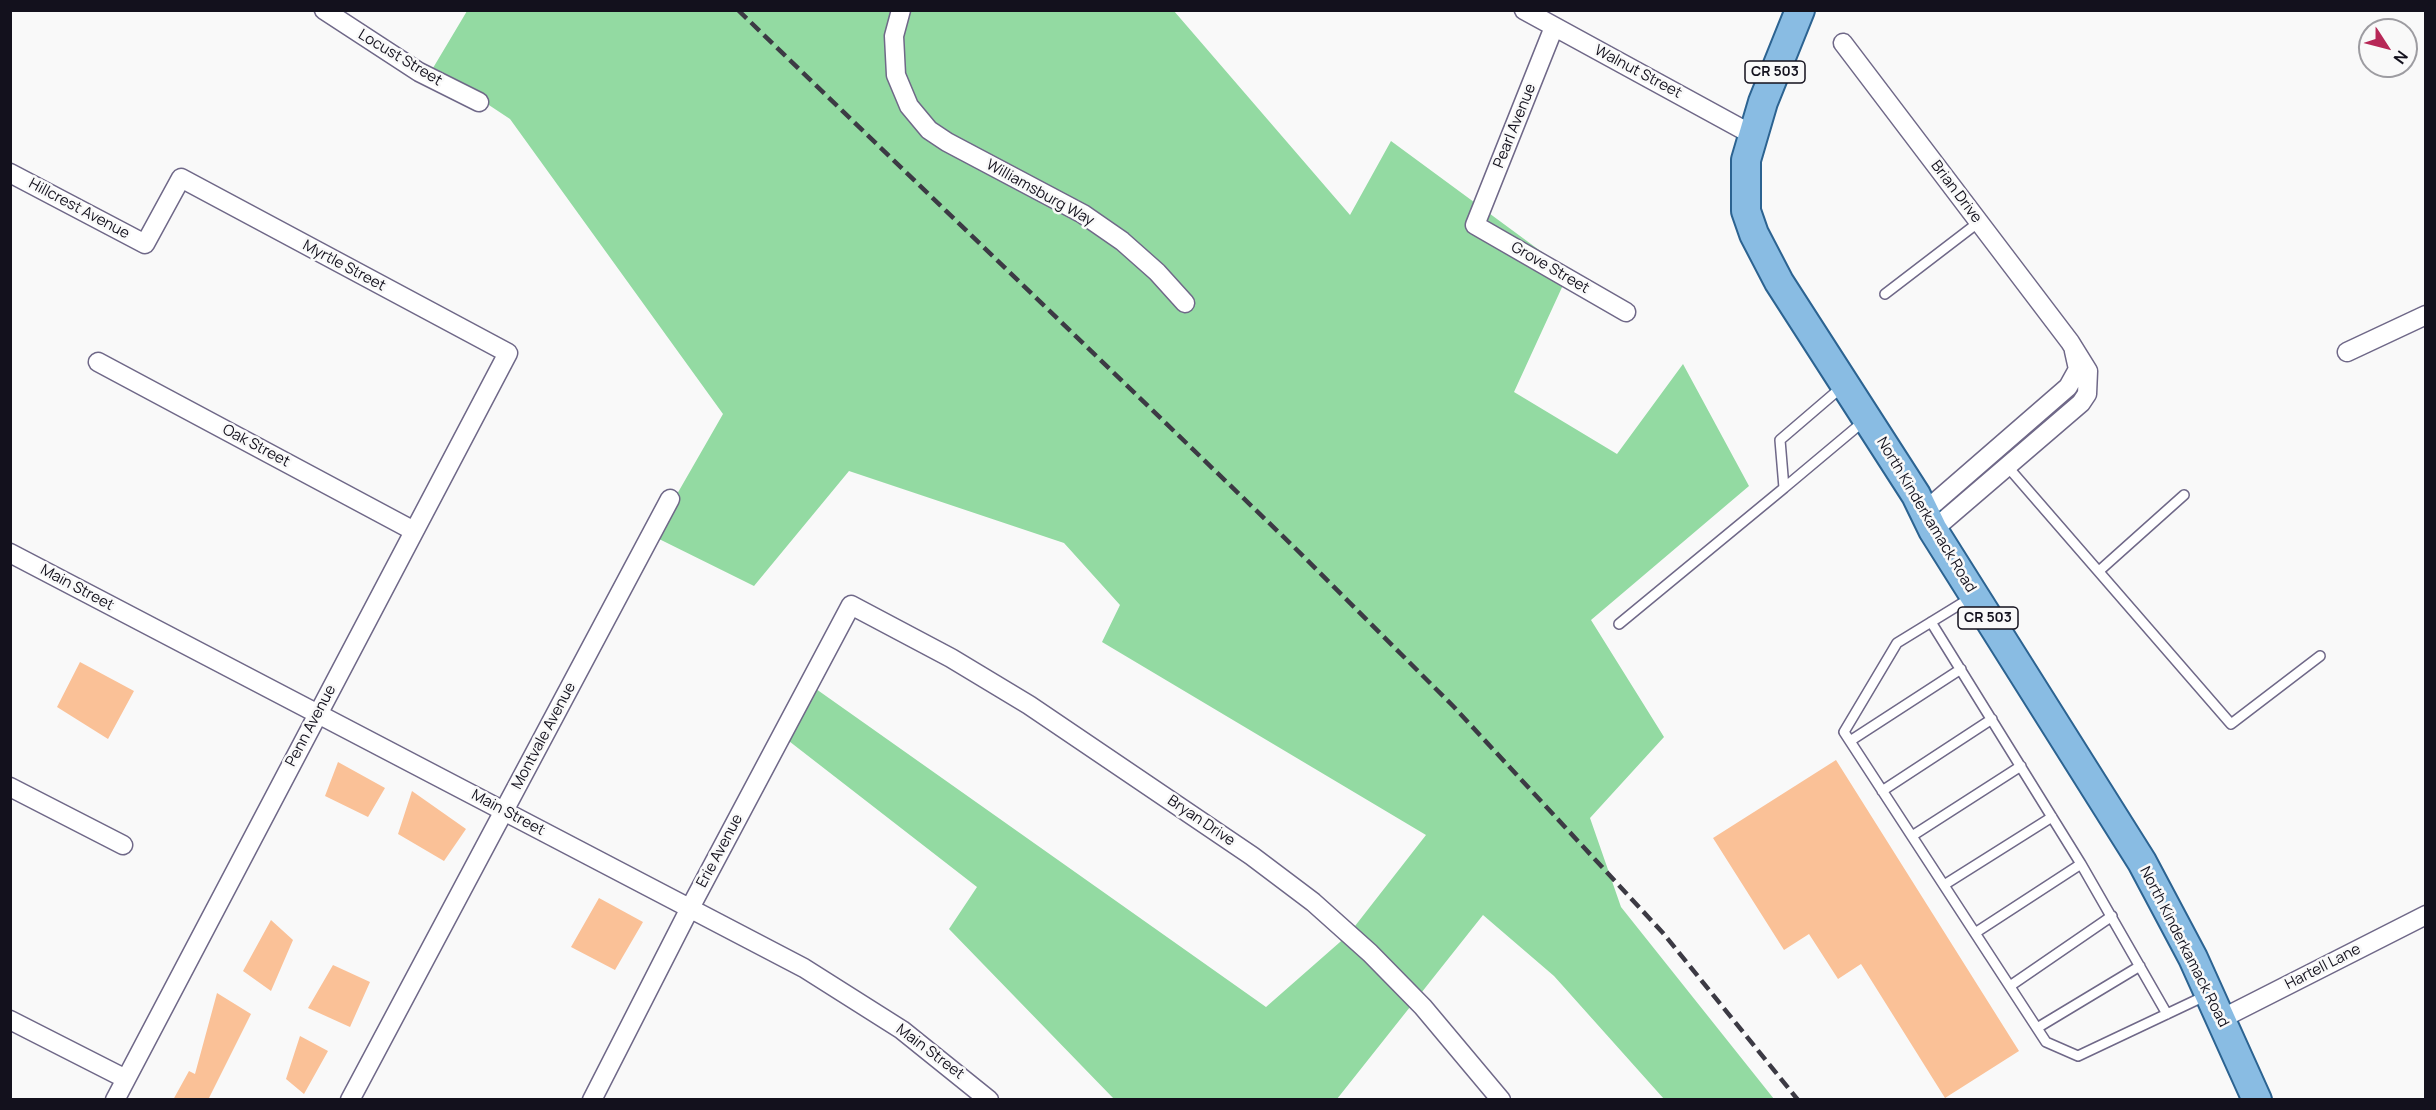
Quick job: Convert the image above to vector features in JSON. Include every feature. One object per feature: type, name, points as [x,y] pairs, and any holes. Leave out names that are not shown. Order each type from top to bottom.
[{"type":"main road","name":"North Kinderkamack Road","points":[[1800,10],[1751,134],[1744,188],[1746,211],[1754,234],[1779,282],[1867,419],[1928,521],[2142,862],[2215,1006],[2257,1100]]},
{"type":"street","name":"Locust Street","points":[[324,10],[419,72],[479,102]]},
{"type":"street","name":"Williamsburg Way","points":[[901,10],[893,48],[898,84],[909,106],[929,130],[947,142],[1083,214],[1122,241],[1157,272],[1185,303]]},
{"type":"street","name":"Walnut Street","points":[[1524,10],[1550,20],[1751,134]]},
{"type":"street","name":"Pearl Avenue","points":[[1475,225],[1550,20]]},
{"type":"street","name":"Brian Drive","points":[[1843,43],[2070,342],[2088,371],[2087,394],[2080,403],[2007,466],[1928,521]]},
{"type":"street","name":"Hillcrest Avenue","points":[[10,173],[145,244],[181,178]]},
{"type":"street","name":"Myrtle Street","points":[[181,178],[508,353]]},
{"type":"street","name":"Grove Street","points":[[1475,225],[1626,312]]},
{"type":"street","points":[[2347,352],[2426,315]]},
{"type":"street","name":"Brian Drive","points":[[1928,521],[2068,387],[2078,369],[2070,342]]},
{"type":"street","name":"Penn Avenue","points":[[115,1100],[508,353]]},
{"type":"street","name":"Oak Street","points":[[98,362],[414,531]]},
{"type":"street","name":"Montvale Avenue","points":[[350,1100],[670,499]]},
{"type":"street","name":"Main Street","points":[[10,553],[804,968],[854,998],[939,1058],[989,1100]]},
{"type":"street","name":"Erie Avenue","points":[[592,1100],[851,605]]},
{"type":"street","name":"Bryan Drive","points":[[851,605],[951,658],[1029,705],[1252,856],[1313,902],[1370,953],[1423,1007],[1501,1100]]},
{"type":"street","points":[[10,787],[123,845]]},
{"type":"street","name":"Hartell Lane","points":[[2215,1006],[2426,915]]},
{"type":"street","points":[[10,1020],[126,1079]]},
{"type":"lane","points":[[1885,294],[1979,222]]},
{"type":"lane","points":[[1784,488],[1780,440],[1844,384]]},
{"type":"lane","points":[[1619,624],[1867,419]]},
{"type":"lane","points":[[2007,466],[2231,724],[2320,656]]},
{"type":"lane","points":[[2099,571],[2184,495]]},
{"type":"lane","points":[[1974,595],[1897,643],[1844,732],[2046,1042],[2078,1056],[2166,1014],[2215,1006]]},
{"type":"lane","points":[[1931,622],[2022,766],[2112,916],[2166,1014]]},
{"type":"lane","points":[[1850,741],[1961,669]]},
{"type":"lane","points":[[1882,791],[1992,719]]},
{"type":"lane","points":[[1912,836],[2022,766]]},
{"type":"lane","points":[[1944,885],[2052,817]]},
{"type":"lane","points":[[1975,933],[2080,864]]},
{"type":"lane","points":[[2010,986],[2112,916]]},
{"type":"lane","points":[[2037,1028],[2140,966]]},
{"type":"green space","points":[[467,11],[1174,11],[1350,215],[1391,141],[1569,272],[1514,392],[1617,454],[1683,364],[1749,486],[1591,620],[1664,737],[1590,818],[1621,907],[1774,1099],[1664,1099],[1554,976],[1483,915],[1337,1099],[1114,1099],[949,929],[977,887],[785,738],[809,684],[1266,1007],[1348,935],[1426,835],[1102,642],[1120,605],[1064,543],[849,471],[754,586],[653,536],[723,414],[510,119],[433,68]]},
{"type":"building","points":[[80,662],[134,691],[108,739],[57,707]]},
{"type":"building","points":[[1836,760],[2019,1051],[1945,1098],[1861,964],[1838,979],[1809,934],[1784,950],[1713,838]]},
{"type":"building","points":[[338,762],[385,788],[368,817],[325,796]]},
{"type":"building","points":[[412,791],[466,829],[444,861],[398,834]]},
{"type":"building","points":[[599,898],[643,922],[615,970],[571,947]]},
{"type":"building","points":[[271,920],[293,940],[271,991],[243,971]]},
{"type":"building","points":[[333,965],[370,982],[350,1027],[308,1008]]},
{"type":"building","points":[[217,993],[251,1014],[208,1100],[173,1100],[189,1071],[195,1074]]},
{"type":"building","points":[[300,1036],[328,1051],[304,1094],[286,1079]]},
{"type":"railway","points":[[738,10],[1294,547],[1454,707],[1663,933],[1798,1100]]}]
